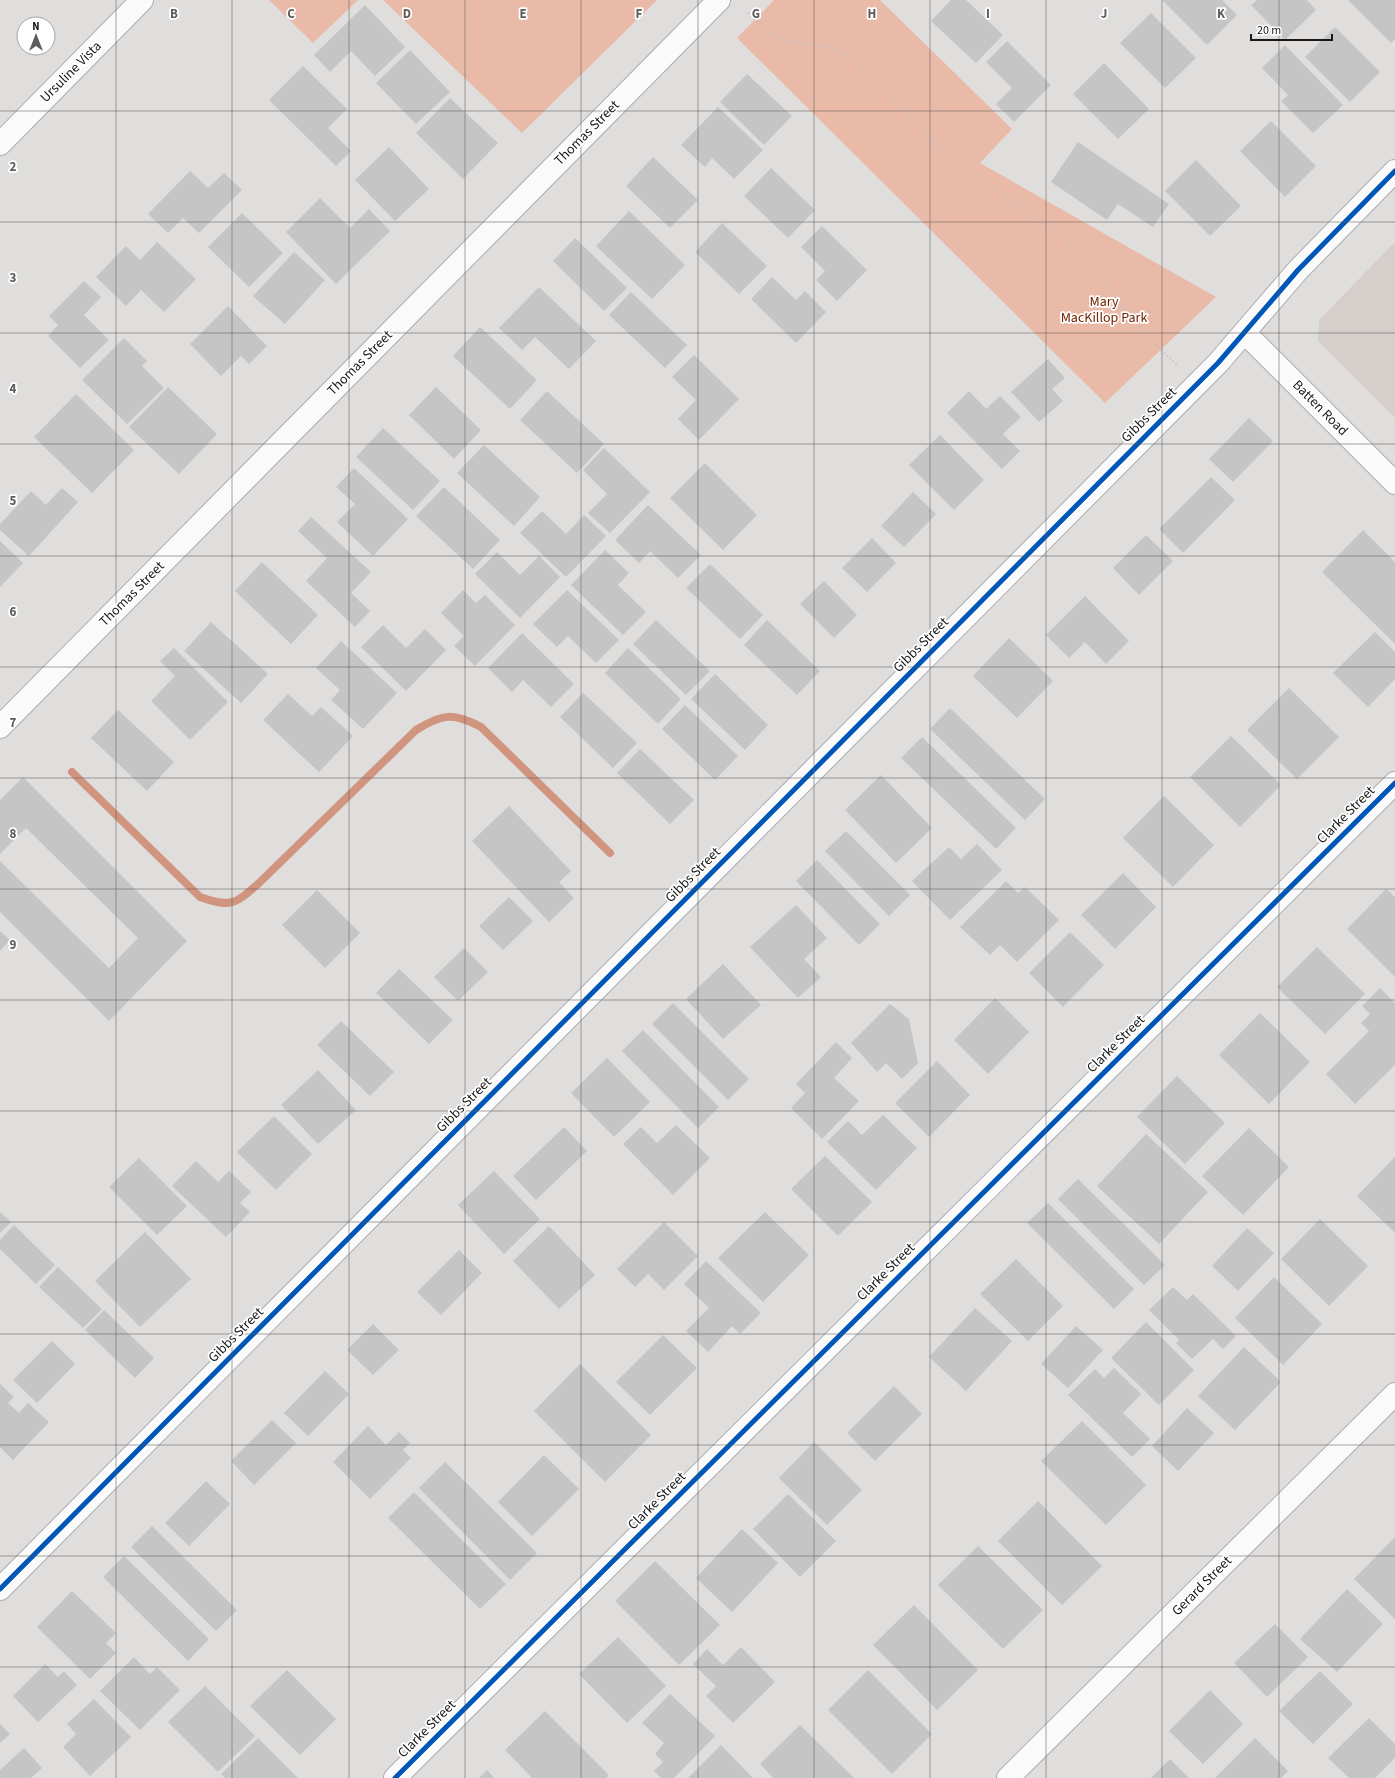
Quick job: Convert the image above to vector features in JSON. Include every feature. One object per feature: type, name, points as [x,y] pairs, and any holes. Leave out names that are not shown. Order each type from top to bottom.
[{"type":"street","name":"Ursuline Vista","points":[[0,144],[142,0]]},
{"type":"street","name":"Thomas Street","points":[[0,727],[719,0]]},
{"type":"street","name":"Gibbs Street","points":[[0,1589],[1208,374],[1298,270],[1395,171]]},
{"type":"street","name":"Batten Road","points":[[1245,333],[1395,483]]},
{"type":"street","name":"Clarke Street","points":[[395,1778],[1395,783]]},
{"type":"street","name":"Gerard Street","points":[[1008,1778],[1395,1394]]},
{"type":"path","points":[[748,12],[772,36],[791,42],[820,46],[846,54],[947,151],[1022,206],[1085,258],[1136,322],[1157,346],[1182,370]]},
{"type":"shaded area","points":[[1395,242],[1395,418],[1318,341],[1319,320]]},
{"type":"green space","points":[[269,0],[358,0],[313,43]]},
{"type":"green space","points":[[383,0],[657,0],[522,133]]},
{"type":"green space","name":"Mary MacKillop Park","points":[[774,0],[880,0],[1012,129],[980,163],[1216,297],[1105,403],[737,38]]},
{"type":"building","points":[[951,0],[966,0],[1003,35],[976,63],[931,21]]},
{"type":"building","points":[[1162,0],[1222,0],[1237,15],[1207,45]]},
{"type":"building","points":[[1257,0],[1307,0],[1316,10],[1285,40],[1251,5]]},
{"type":"building","points":[[1348,0],[1395,0],[1395,39],[1391,43]]},
{"type":"building","points":[[365,5],[405,47],[375,76],[351,51],[330,72],[314,55]]},
{"type":"building","points":[[1151,13],[1196,58],[1165,88],[1120,43]]},
{"type":"building","points":[[1335,27],[1380,72],[1350,102],[1305,57]]},
{"type":"building","points":[[1007,41],[1051,85],[1014,122],[996,104],[1012,88],[986,62]]},
{"type":"building","points":[[1285,45],[1343,105],[1313,133],[1281,101],[1288,95],[1262,68]]},
{"type":"building","points":[[410,50],[450,92],[416,124],[376,83]]},
{"type":"building","points":[[1104,63],[1149,109],[1118,139],[1073,94]]},
{"type":"building","points":[[303,66],[347,109],[328,128],[351,151],[336,166],[269,100]]},
{"type":"building","points":[[747,74],[792,116],[764,145],[720,102]]},
{"type":"building","points":[[450,98],[498,143],[463,179],[416,133]]},
{"type":"building","points":[[718,107],[763,150],[734,179],[712,158],[705,167],[681,145]]},
{"type":"building","points":[[1271,121],[1316,166],[1285,197],[1240,151]]},
{"type":"building","points":[[1078,142],[1169,204],[1153,227],[1118,204],[1107,220],[1051,182]]},
{"type":"building","points":[[389,147],[429,189],[395,221],[355,180]]},
{"type":"building","points":[[653,157],[698,200],[670,228],[626,186]]},
{"type":"building","points":[[1196,160],[1241,206],[1210,236],[1165,191]]},
{"type":"building","points":[[771,168],[815,210],[788,238],[744,196]]},
{"type":"building","points":[[190,171],[208,188],[224,173],[242,190],[199,233],[183,218],[168,233],[148,214]]},
{"type":"building","points":[[320,198],[350,228],[369,209],[390,231],[336,284],[286,232]]},
{"type":"building","points":[[629,211],[685,265],[652,299],[596,246]]},
{"type":"building","points":[[242,213],[283,253],[249,287],[208,247]]},
{"type":"building","points":[[722,223],[767,266],[739,294],[695,252]]},
{"type":"building","points":[[822,226],[867,270],[837,301],[816,280],[825,271],[801,247]]},
{"type":"building","points":[[575,238],[627,288],[604,311],[553,261]]},
{"type":"building","points":[[157,242],[196,279],[164,312],[141,290],[126,306],[96,277],[126,246],[140,260]]},
{"type":"building","points":[[294,252],[325,280],[285,324],[253,296]]},
{"type":"building","points":[[772,277],[796,300],[805,291],[826,312],[796,343],[751,299]]},
{"type":"building","points":[[84,281],[101,297],[84,315],[109,340],[80,368],[48,336],[58,325],[49,316]]},
{"type":"building","points":[[539,287],[596,341],[569,369],[535,337],[522,350],[499,328]]},
{"type":"building","points":[[631,292],[687,345],[665,368],[609,315]]},
{"type":"building","points":[[228,306],[267,346],[249,364],[241,356],[221,376],[190,344]]},
{"type":"building","points":[[480,327],[537,380],[510,409],[453,356]]},
{"type":"building","points":[[124,338],[147,361],[142,366],[164,388],[127,424],[82,380]]},
{"type":"building","points":[[694,355],[739,399],[699,440],[678,419],[696,400],[672,377]]},
{"type":"building","points":[[1048,359],[1065,378],[1052,389],[1063,401],[1039,422],[1011,392]]},
{"type":"building","points":[[168,387],[217,434],[179,474],[129,427]]},
{"type":"building","points":[[436,387],[481,430],[454,459],[409,415]]},
{"type":"building","points":[[547,391],[604,444],[577,473],[520,420]]},
{"type":"building","points":[[969,391],[986,409],[1000,396],[1021,417],[1003,434],[1020,451],[1002,469],[947,413]]},
{"type":"building","points":[[76,394],[134,450],[92,493],[34,437]]},
{"type":"building","points":[[1249,418],[1273,441],[1233,482],[1209,459]]},
{"type":"building","points":[[383,428],[440,481],[413,510],[356,457]]},
{"type":"building","points":[[940,435],[984,480],[954,510],[909,465]]},
{"type":"building","points":[[484,445],[540,497],[514,526],[457,473]]},
{"type":"building","points":[[604,448],[650,492],[610,533],[588,513],[607,494],[583,470]]},
{"type":"building","points":[[705,463],[757,515],[723,550],[670,498]]},
{"type":"building","points":[[354,468],[408,519],[373,556],[337,522],[355,504],[336,487]]},
{"type":"building","points":[[1211,477],[1235,500],[1183,553],[1159,529]]},
{"type":"building","points":[[444,487],[500,540],[473,569],[416,516]]},
{"type":"building","points":[[62,488],[78,502],[29,556],[0,530],[0,524],[31,491],[46,505]]},
{"type":"building","points":[[913,492],[936,514],[904,547],[881,526]]},
{"type":"building","points":[[648,505],[701,555],[678,578],[650,551],[639,563],[615,540]]},
{"type":"building","points":[[542,511],[566,534],[584,515],[606,536],[566,577],[520,533]]},
{"type":"building","points":[[311,517],[371,572],[351,593],[370,611],[355,627],[306,581],[327,558],[298,531]]},
{"type":"building","points":[[1363,530],[1395,562],[1395,644],[1322,572]]},
{"type":"building","points":[[1146,535],[1173,561],[1139,595],[1113,568]]},
{"type":"building","points":[[872,538],[896,563],[867,592],[842,568]]},
{"type":"building","points":[[0,541],[23,563],[0,587]]},
{"type":"building","points":[[605,550],[629,573],[618,585],[646,612],[623,635],[571,585]]},
{"type":"building","points":[[497,552],[520,575],[539,556],[560,577],[520,618],[475,574]]},
{"type":"building","points":[[262,562],[318,615],[291,644],[235,591]]},
{"type":"building","points":[[710,564],[763,615],[740,639],[686,588]]},
{"type":"building","points":[[824,581],[857,615],[834,638],[800,604]]},
{"type":"building","points":[[463,590],[476,603],[485,595],[515,625],[475,666],[454,646],[464,636],[441,613]]},
{"type":"building","points":[[567,590],[619,640],[596,663],[568,636],[557,647],[533,624]]},
{"type":"building","points":[[1085,596],[1129,641],[1106,664],[1085,642],[1069,658],[1046,635]]},
{"type":"building","points":[[656,620],[710,671],[686,695],[633,644]]},
{"type":"building","points":[[767,620],[820,671],[797,695],[744,645]]},
{"type":"building","points":[[211,622],[268,674],[241,703],[184,651]]},
{"type":"building","points":[[383,625],[406,648],[425,629],[446,650],[406,691],[361,647]]},
{"type":"building","points":[[1375,632],[1395,652],[1395,679],[1368,707],[1333,673]]},
{"type":"building","points":[[522,633],[574,684],[551,707],[523,680],[512,692],[488,668]]},
{"type":"building","points":[[1009,638],[1053,681],[1017,718],[973,676]]},
{"type":"building","points":[[341,641],[397,693],[363,729],[331,700],[340,690],[316,668]]},
{"type":"building","points":[[174,648],[228,702],[190,740],[151,701],[175,676],[160,661]]},
{"type":"building","points":[[628,648],[681,699],[658,724],[605,673]]},
{"type":"building","points":[[715,674],[768,725],[745,750],[691,699]]},
{"type":"building","points":[[1289,688],[1339,737],[1297,779],[1247,730]]},
{"type":"building","points":[[583,693],[637,743],[613,768],[560,717]]},
{"type":"building","points":[[288,694],[312,716],[321,707],[353,736],[319,772],[263,720]]},
{"type":"building","points":[[685,705],[738,756],[715,780],[662,729]]},
{"type":"building","points":[[950,708],[1045,799],[1025,820],[930,729]]},
{"type":"building","points":[[118,710],[174,762],[147,791],[91,738]]},
{"type":"building","points":[[1231,736],[1281,785],[1240,827],[1190,777]]},
{"type":"building","points":[[922,737],[1016,828],[996,849],[901,758]]},
{"type":"building","points":[[640,749],[694,800],[670,824],[617,773]]},
{"type":"building","points":[[881,775],[932,828],[896,863],[845,810]]},
{"type":"building","points":[[23,777],[187,941],[109,1021],[0,912],[0,861],[109,968],[138,938],[26,828],[0,854],[0,800]]},
{"type":"building","points":[[1164,796],[1214,845],[1173,887],[1123,838]]},
{"type":"building","points":[[509,806],[571,871],[559,882],[574,898],[549,922],[472,841]]},
{"type":"building","points":[[846,831],[910,895],[889,916],[825,851]]},
{"type":"building","points":[[977,844],[1002,870],[950,920],[912,881],[949,847],[961,859]]},
{"type":"building","points":[[817,860],[880,924],[859,945],[796,881]]},
{"type":"building","points":[[1123,873],[1156,907],[1115,949],[1081,915]]},
{"type":"building","points":[[1006,881],[1018,893],[1025,887],[1059,920],[1017,962],[1000,945],[990,955],[960,927]]},
{"type":"building","points":[[1386,889],[1395,897],[1395,977],[1347,929]]},
{"type":"building","points":[[317,890],[360,933],[325,968],[282,925]]},
{"type":"building","points":[[509,897],[533,921],[503,950],[479,926]]},
{"type":"building","points":[[796,905],[827,938],[804,959],[821,977],[798,998],[750,947]]},
{"type":"building","points":[[0,931],[10,940],[0,951]]},
{"type":"building","points":[[1070,932],[1104,965],[1063,1007],[1029,973]]},
{"type":"building","points":[[1317,947],[1365,994],[1325,1034],[1277,987]]},
{"type":"building","points":[[464,948],[488,972],[458,1001],[434,977]]},
{"type":"building","points":[[723,964],[761,1005],[723,1039],[686,999]]},
{"type":"building","points":[[399,969],[453,1020],[429,1044],[376,993]]},
{"type":"building","points":[[1380,988],[1395,1003],[1395,1065],[1355,1104],[1326,1074],[1369,1031],[1361,1023],[1370,1014],[1362,1006]]},
{"type":"building","points":[[995,998],[1029,1032],[988,1074],[954,1040]]},
{"type":"building","points":[[673,1003],[749,1079],[728,1100],[652,1024]]},
{"type":"building","points":[[890,1004],[909,1019],[918,1063],[902,1079],[886,1063],[877,1072],[851,1043]]},
{"type":"building","points":[[1260,1013],[1310,1062],[1269,1104],[1219,1055]]},
{"type":"building","points":[[341,1021],[394,1072],[370,1096],[317,1045]]},
{"type":"building","points":[[643,1030],[719,1107],[698,1128],[622,1051]]},
{"type":"building","points":[[836,1042],[852,1058],[834,1078],[859,1101],[822,1139],[791,1108],[805,1093],[796,1084]]},
{"type":"building","points":[[607,1058],[650,1102],[614,1137],[571,1093]]},
{"type":"building","points":[[937,1061],[970,1095],[929,1137],[895,1103]]},
{"type":"building","points":[[318,1070],[356,1110],[318,1144],[281,1105]]},
{"type":"building","points":[[1177,1076],[1225,1123],[1185,1164],[1137,1117]]},
{"type":"building","points":[[883,1115],[917,1148],[876,1190],[827,1142],[848,1121],[862,1135]]},
{"type":"building","points":[[274,1116],[312,1154],[276,1190],[237,1152]]},
{"type":"building","points":[[676,1125],[710,1158],[673,1195],[623,1144],[641,1127],[657,1143]]},
{"type":"building","points":[[564,1127],[587,1151],[536,1200],[513,1176]]},
{"type":"building","points":[[1249,1128],[1289,1167],[1243,1215],[1202,1176]]},
{"type":"building","points":[[1146,1134],[1208,1192],[1159,1244],[1097,1186]]},
{"type":"building","points":[[825,1156],[872,1202],[838,1236],[791,1189]]},
{"type":"building","points":[[1395,1157],[1395,1233],[1357,1196]]},
{"type":"building","points":[[139,1158],[187,1206],[157,1235],[109,1187]]},
{"type":"building","points":[[196,1161],[218,1182],[229,1171],[251,1192],[240,1203],[250,1212],[226,1237],[172,1186]]},
{"type":"building","points":[[494,1171],[540,1219],[504,1254],[458,1205]]},
{"type":"building","points":[[1078,1179],[1165,1265],[1144,1285],[1058,1199]]},
{"type":"building","points":[[1048,1203],[1134,1289],[1114,1309],[1027,1223]]},
{"type":"building","points":[[0,1212],[11,1222],[0,1233]]},
{"type":"building","points":[[765,1212],[809,1255],[763,1302],[718,1258]]},
{"type":"building","points":[[1320,1219],[1368,1266],[1329,1306],[1281,1259]]},
{"type":"building","points":[[664,1222],[698,1256],[664,1290],[648,1274],[635,1287],[617,1269]]},
{"type":"building","points":[[14,1225],[55,1265],[36,1284],[0,1249],[0,1240]]},
{"type":"building","points":[[549,1226],[595,1275],[559,1309],[513,1261]]},
{"type":"building","points":[[1247,1228],[1274,1253],[1238,1291],[1212,1266]]},
{"type":"building","points":[[145,1232],[191,1279],[140,1327],[95,1281]]},
{"type":"building","points":[[459,1250],[482,1273],[441,1315],[417,1292]]},
{"type":"building","points":[[1016,1259],[1063,1306],[1028,1341],[980,1294]]},
{"type":"building","points":[[706,1261],[761,1313],[740,1334],[732,1326],[708,1352],[686,1331],[709,1308],[684,1284]]},
{"type":"building","points":[[58,1267],[102,1309],[83,1328],[39,1287]]},
{"type":"building","points":[[1274,1277],[1322,1324],[1283,1365],[1235,1318]]},
{"type":"building","points":[[1173,1287],[1187,1300],[1193,1294],[1236,1336],[1223,1349],[1213,1339],[1192,1359],[1176,1343],[1179,1340],[1149,1310]]},
{"type":"building","points":[[975,1308],[1012,1341],[966,1391],[929,1357]]},
{"type":"building","points":[[104,1310],[154,1358],[135,1378],[85,1330]]},
{"type":"building","points":[[1146,1322],[1194,1370],[1159,1405],[1111,1358]]},
{"type":"building","points":[[373,1324],[399,1350],[373,1375],[347,1350]]},
{"type":"building","points":[[1076,1326],[1103,1350],[1068,1388],[1041,1364]]},
{"type":"building","points":[[663,1335],[697,1368],[650,1415],[616,1382]]},
{"type":"building","points":[[52,1341],[75,1364],[37,1403],[13,1380]]},
{"type":"building","points":[[1244,1347],[1281,1382],[1235,1430],[1198,1396]]},
{"type":"building","points":[[580,1364],[651,1435],[605,1482],[534,1411]]},
{"type":"building","points":[[1114,1368],[1141,1394],[1123,1413],[1150,1439],[1132,1457],[1068,1395],[1095,1369],[1104,1378]]},
{"type":"building","points":[[325,1371],[349,1394],[308,1436],[284,1413]]},
{"type":"building","points":[[0,1384],[14,1397],[8,1403],[19,1413],[28,1403],[49,1422],[13,1460],[0,1447]]},
{"type":"building","points":[[894,1386],[922,1414],[875,1461],[847,1433]]},
{"type":"building","points":[[1187,1408],[1214,1433],[1178,1471],[1152,1446]]},
{"type":"building","points":[[272,1420],[296,1443],[254,1485],[231,1461]]},
{"type":"building","points":[[1082,1421],[1146,1485],[1106,1525],[1041,1461]]},
{"type":"building","points":[[368,1426],[386,1445],[399,1432],[410,1443],[403,1450],[411,1458],[370,1499],[333,1462]]},
{"type":"building","points":[[814,1442],[862,1490],[827,1525],[779,1478]]},
{"type":"building","points":[[544,1455],[579,1489],[532,1536],[498,1502]]},
{"type":"building","points":[[445,1462],[537,1553],[510,1580],[419,1488]]},
{"type":"building","points":[[206,1481],[230,1504],[189,1546],[165,1523]]},
{"type":"building","points":[[414,1492],[506,1584],[480,1609],[388,1518]]},
{"type":"building","points":[[788,1494],[836,1541],[800,1577],[753,1529]]},
{"type":"building","points":[[1038,1501],[1102,1566],[1062,1605],[998,1541]]},
{"type":"building","points":[[152,1526],[237,1610],[216,1631],[131,1547]]},
{"type":"building","points":[[742,1529],[778,1563],[732,1612],[696,1578]]},
{"type":"building","points":[[1395,1537],[1395,1619],[1354,1579]]},
{"type":"building","points":[[978,1546],[1043,1610],[1003,1649],[938,1585]]},
{"type":"building","points":[[124,1556],[209,1639],[188,1661],[103,1577]]},
{"type":"building","points":[[655,1561],[720,1625],[679,1665],[615,1601]]},
{"type":"building","points":[[1347,1589],[1383,1624],[1337,1672],[1300,1639]]},
{"type":"building","points":[[72,1591],[116,1633],[106,1643],[116,1653],[90,1679],[37,1627]]},
{"type":"building","points":[[914,1605],[978,1670],[937,1710],[873,1645]]},
{"type":"building","points":[[1275,1624],[1308,1657],[1267,1697],[1234,1663]]},
{"type":"building","points":[[618,1637],[666,1686],[627,1723],[579,1674]]},
{"type":"building","points":[[741,1647],[775,1682],[733,1723],[706,1696],[716,1686],[693,1664],[707,1649],[723,1665]]},
{"type":"building","points":[[134,1657],[150,1674],[157,1667],[180,1690],[140,1730],[100,1691]]},
{"type":"building","points":[[45,1664],[58,1677],[64,1671],[77,1685],[38,1722],[13,1696]]},
{"type":"building","points":[[287,1670],[336,1719],[300,1755],[250,1706]]},
{"type":"building","points":[[868,1670],[932,1734],[892,1774],[828,1710]]},
{"type":"building","points":[[1320,1671],[1353,1704],[1313,1744],[1279,1711]]},
{"type":"building","points":[[205,1686],[255,1736],[218,1772],[168,1722]]},
{"type":"building","points":[[1210,1690],[1243,1724],[1203,1764],[1169,1731]]},
{"type":"building","points":[[670,1694],[715,1736],[674,1778],[661,1778],[654,1771],[663,1762],[655,1754],[664,1743],[642,1723]]},
{"type":"building","points":[[94,1699],[131,1737],[90,1776],[63,1747],[76,1734],[67,1724]]},
{"type":"building","points":[[545,1711],[609,1775],[606,1778],[532,1778],[505,1750]]},
{"type":"building","points":[[1369,1718],[1395,1744],[1395,1758],[1375,1778],[1349,1778],[1328,1758]]},
{"type":"building","points":[[0,1724],[10,1734],[0,1743]]},
{"type":"building","points":[[800,1725],[854,1778],[773,1778],[760,1764]]},
{"type":"building","points":[[258,1738],[298,1778],[225,1778],[221,1774]]},
{"type":"building","points":[[1255,1738],[1288,1771],[1281,1778],[1215,1778]]},
{"type":"building","points":[[721,1745],[753,1778],[688,1778]]},
{"type":"building","points":[[24,1748],[42,1768],[31,1778],[0,1778],[0,1770]]},
{"type":"building","points":[[1170,1759],[1189,1778],[1151,1778]]},
{"type":"building","points":[[487,1770],[494,1778],[479,1778]]},
{"type":"waterway","points":[[72,772],[200,897],[226,903],[238,900],[258,884],[416,730],[441,718],[455,717],[481,727],[610,853]]},
{"type":"cycle path","points":[[0,1589],[1218,363],[1298,270],[1395,171]]},
{"type":"cycle path","points":[[395,1778],[1395,783]]}]
